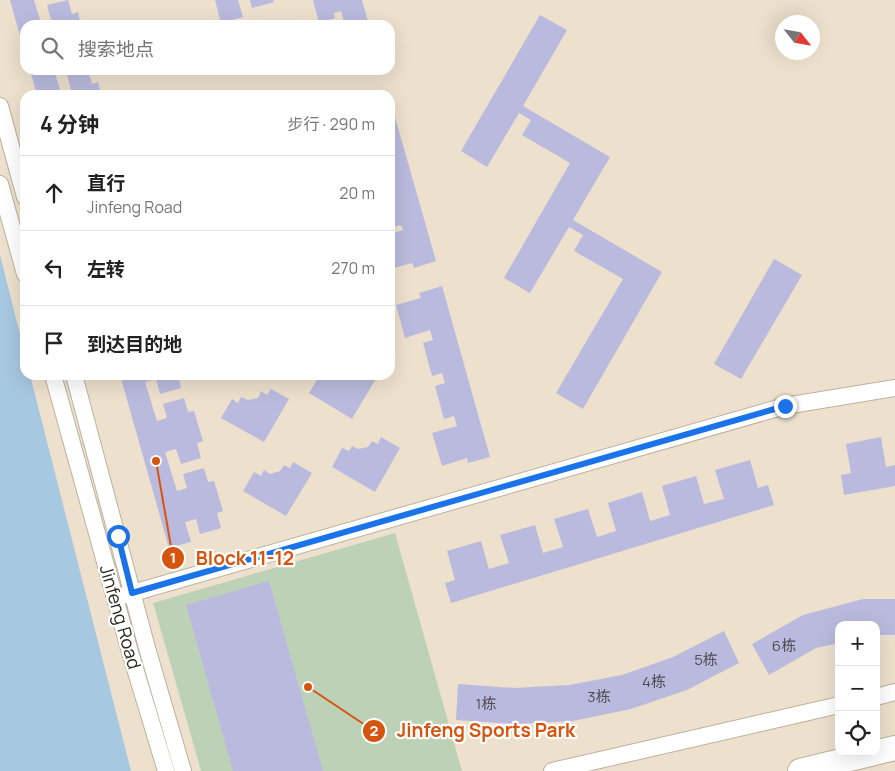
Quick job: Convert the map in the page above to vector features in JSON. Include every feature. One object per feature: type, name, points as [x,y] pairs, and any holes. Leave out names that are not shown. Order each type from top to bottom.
[{"type":"highway","points":[[800,771],[895,748]]},
{"type":"street","points":[[0,106],[20,180]]},
{"type":"street","points":[[0,184],[20,256]]},
{"type":"street","name":"Jinfeng Road","points":[[54,380],[115,598],[166,771]]},
{"type":"street","name":"Jinfeng Road","points":[[75,380],[147,648],[183,771]]},
{"type":"street","points":[[115,598],[785,406],[895,388]]},
{"type":"street","points":[[880,695],[895,692]]},
{"type":"street","points":[[552,771],[835,706]]},
{"type":"green space","points":[[395,533],[462,771],[201,771],[153,603]]},
{"type":"water","points":[[0,255],[20,334],[20,380],[31,380],[131,771],[0,771]]},
{"type":"building","points":[[10,0],[34,0],[40,20],[20,20],[20,36]]},
{"type":"building","points":[[68,0],[72,14],[78,12],[80,20],[51,20],[47,5]]},
{"type":"building","points":[[215,0],[238,0],[243,17],[232,20],[220,20]]},
{"type":"building","points":[[250,0],[273,0],[274,2],[252,8]]},
{"type":"building","points":[[313,0],[362,0],[368,20],[344,20],[341,11],[334,13],[335,18],[318,20]]},
{"type":"building","points":[[540,15],[567,30],[523,106],[610,157],[573,220],[662,272],[583,409],[556,393],[623,279],[574,251],[583,235],[569,227],[530,293],[504,278],[570,163],[522,135],[531,120],[519,113],[487,167],[461,151]]},
{"type":"building","points":[[31,75],[56,75],[60,90],[36,90]]},
{"type":"building","points":[[67,75],[89,75],[92,84],[98,82],[100,90],[71,90]]},
{"type":"building","points":[[395,117],[436,261],[414,268],[412,263],[395,268],[395,232],[403,230],[401,225],[395,227]]},
{"type":"building","points":[[774,259],[802,275],[741,379],[714,364]]},
{"type":"building","points":[[442,286],[490,457],[468,463],[467,458],[442,466],[432,433],[457,426],[454,416],[444,419],[435,386],[445,383],[442,373],[432,376],[423,343],[433,340],[430,330],[405,338],[396,305],[421,298],[419,293]]},
{"type":"building","points":[[121,380],[152,380],[145,382],[157,421],[167,418],[163,404],[184,398],[188,412],[194,411],[203,441],[197,443],[201,458],[181,464],[176,449],[165,452],[177,491],[187,488],[183,474],[204,468],[208,482],[214,481],[223,511],[217,513],[221,528],[200,534],[196,519],[185,522],[191,542],[169,548]]},
{"type":"building","points":[[156,380],[179,380],[181,388],[160,394]]},
{"type":"building","points":[[317,380],[375,380],[352,419],[309,393]]},
{"type":"building","points":[[271,389],[289,399],[264,442],[221,418],[232,399],[238,403],[241,397],[248,400],[258,398],[261,391],[267,395]]},
{"type":"building","points":[[381,437],[400,448],[375,492],[332,467],[342,448],[349,451],[352,446],[358,449],[368,447],[372,441],[378,444]]},
{"type":"building","points":[[881,437],[886,467],[895,465],[895,486],[844,495],[841,475],[851,473],[846,444]]},
{"type":"building","points":[[750,460],[758,488],[768,485],[774,505],[451,603],[445,583],[455,580],[447,551],[481,541],[489,569],[509,563],[500,535],[535,525],[543,553],[563,547],[554,519],[588,509],[597,537],[616,531],[608,503],[642,492],[650,521],[670,515],[662,486],[696,476],[704,504],[724,499],[715,470]]},
{"type":"building","points":[[293,462],[312,473],[286,516],[243,491],[254,472],[261,476],[264,470],[270,474],[280,471],[284,465],[290,468]]},
{"type":"building","points":[[269,581],[323,771],[233,771],[186,605]]},
{"type":"building","points":[[863,599],[895,599],[895,635],[880,635],[880,621],[835,621],[835,644],[816,648],[769,675],[752,644],[803,615]]},
{"type":"building","points":[[724,631],[739,663],[687,690],[631,709],[573,721],[514,724],[456,720],[458,684],[515,688],[569,685],[622,675],[673,657]]},
{"type":"place","name":"Block 11-12","points":[[156,461]]},
{"type":"place","name":"Jinfeng Sports Park","points":[[308,687]]},
{"type":"route","points":[[118,536],[132,593],[785,406]]}]
